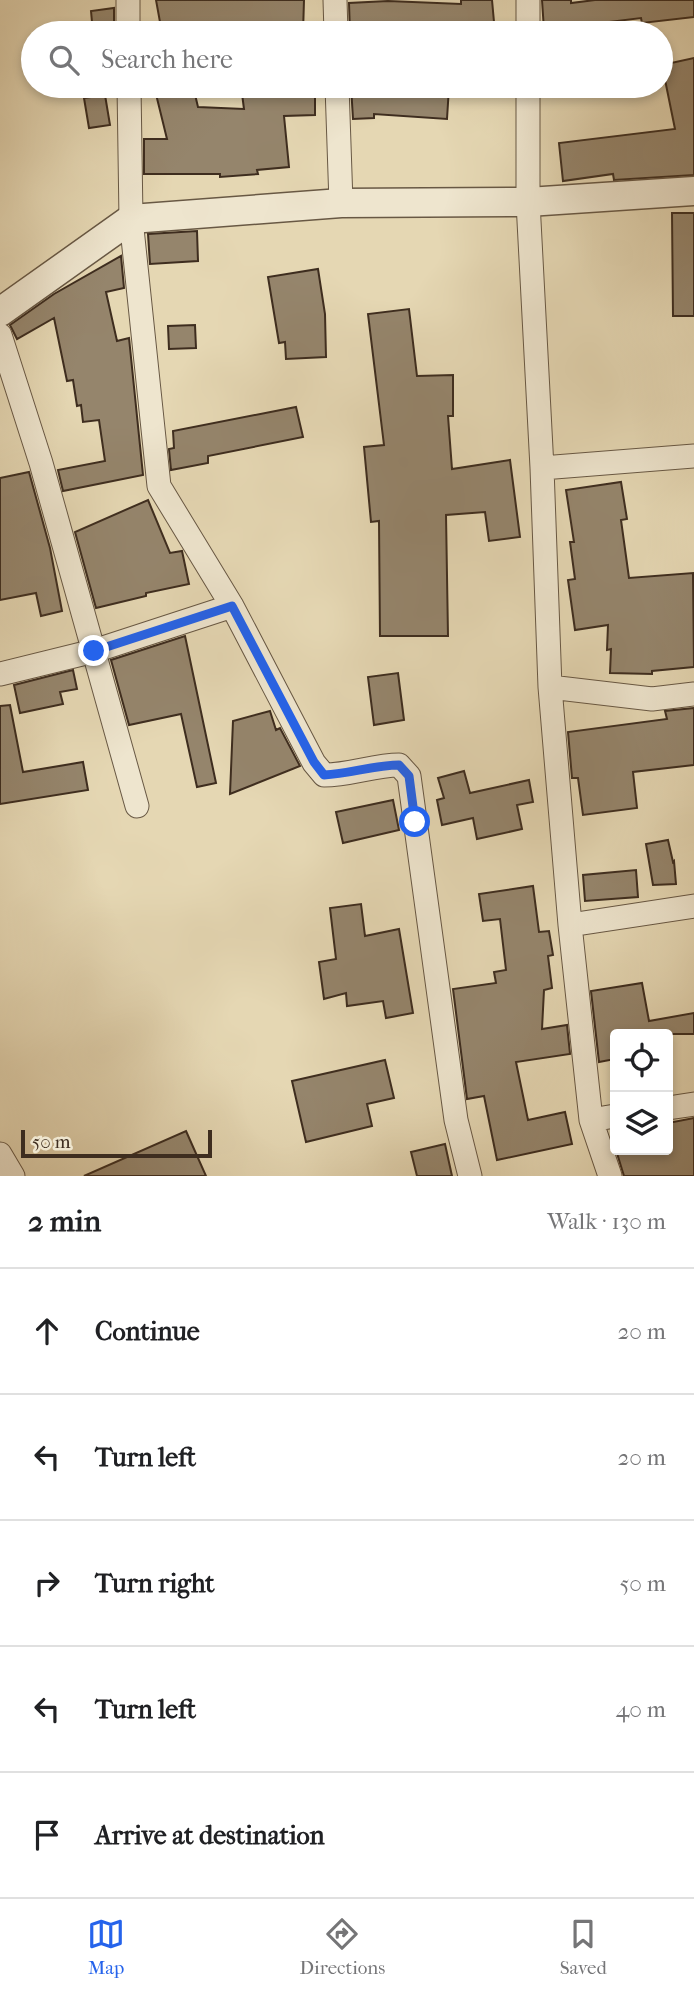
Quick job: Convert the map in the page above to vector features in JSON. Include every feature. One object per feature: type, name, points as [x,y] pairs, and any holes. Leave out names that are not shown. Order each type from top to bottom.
[{"type":"street","points":[[128,0],[128,21]]},
{"type":"street","points":[[335,0],[336,21]]},
{"type":"street","points":[[528,0],[528,21]]},
{"type":"street","points":[[129,98],[131,219],[159,486],[232,606],[314,762],[324,775],[342,775],[385,765],[399,765],[409,776],[456,1120],[470,1176]]},
{"type":"street","points":[[337,98],[341,203]]},
{"type":"street","points":[[528,98],[528,202],[550,687],[569,925],[591,1120],[610,1176]]},
{"type":"street","points":[[0,312],[131,219],[341,203],[528,202],[694,191]]},
{"type":"street","points":[[0,335],[41,463],[137,806]]},
{"type":"street","points":[[542,468],[694,456]]},
{"type":"street","points":[[0,674],[94,651],[232,606]]},
{"type":"street","points":[[550,687],[652,699],[694,694]]},
{"type":"street","points":[[569,925],[694,906]]},
{"type":"street","points":[[673,1107],[694,1104]]},
{"type":"street","points":[[591,1120],[610,1117]]},
{"type":"street","points":[[0,1153],[13,1176]]},
{"type":"building","points":[[156,0],[304,0],[303,21],[160,21]]},
{"type":"building","points":[[461,0],[492,0],[494,21],[350,21],[349,3],[388,1],[461,4]]},
{"type":"building","points":[[542,0],[571,0],[571,3],[595,0],[694,0],[694,17],[659,21],[642,21],[641,18],[617,21],[543,21]]},
{"type":"building","points":[[114,8],[114,21],[92,21],[91,11]]},
{"type":"building","points":[[694,58],[694,175],[614,180],[613,174],[563,181],[559,143],[675,129],[669,98],[673,98],[673,63]]},
{"type":"building","points":[[84,98],[106,98],[110,125],[89,128]]},
{"type":"building","points":[[157,98],[196,98],[198,107],[244,109],[243,98],[315,98],[315,115],[284,116],[289,167],[257,170],[258,174],[220,177],[220,174],[144,174],[144,139],[167,139]]},
{"type":"building","points":[[352,98],[448,98],[447,119],[374,114],[374,118],[353,119]]},
{"type":"building","points":[[672,213],[694,213],[694,316],[673,316]]},
{"type":"building","points":[[197,231],[198,261],[150,264],[148,234]]},
{"type":"building","points":[[121,256],[124,288],[106,292],[117,341],[129,338],[143,475],[63,491],[58,470],[105,461],[99,420],[83,422],[81,405],[77,406],[73,380],[67,381],[54,318],[17,339],[10,325],[54,294]]},
{"type":"building","points":[[318,269],[325,314],[326,357],[286,359],[285,342],[279,343],[268,277]]},
{"type":"building","points":[[409,309],[417,376],[453,375],[453,416],[448,416],[452,469],[510,460],[520,537],[489,541],[485,512],[446,515],[448,636],[380,636],[379,521],[371,522],[364,447],[384,445],[368,314]]},
{"type":"building","points":[[195,325],[196,348],[169,349],[168,326]]},
{"type":"building","points":[[296,407],[303,437],[208,456],[208,463],[171,470],[169,449],[174,448],[173,431]]},
{"type":"building","points":[[29,472],[50,548],[62,611],[41,616],[36,593],[0,600],[0,478]]},
{"type":"building","points":[[621,482],[627,519],[621,520],[629,578],[693,573],[694,667],[652,671],[652,674],[610,673],[608,625],[575,630],[568,580],[575,579],[570,542],[574,542],[566,490]]},
{"type":"building","points":[[148,500],[170,553],[182,551],[189,584],[96,608],[75,532]]},
{"type":"building","points":[[185,636],[216,783],[197,787],[181,714],[129,725],[111,660]]},
{"type":"building","points":[[73,670],[77,689],[60,692],[63,704],[20,713],[14,685]]},
{"type":"building","points":[[398,673],[404,720],[374,725],[368,677]]},
{"type":"building","points":[[10,705],[23,772],[83,762],[88,790],[0,804],[0,706]]},
{"type":"building","points":[[694,708],[694,765],[633,772],[637,808],[583,815],[578,778],[572,778],[568,732],[667,719],[665,711]]},
{"type":"building","points":[[270,711],[276,730],[280,728],[300,766],[230,794],[233,721]]},
{"type":"building","points":[[464,771],[470,793],[529,780],[533,802],[517,805],[522,829],[477,839],[473,818],[442,825],[437,800],[444,798],[438,778]]},
{"type":"building","points":[[393,800],[399,830],[343,843],[336,812]]},
{"type":"building","points":[[668,840],[674,861],[676,884],[653,885],[646,844]]},
{"type":"building","points":[[636,870],[638,897],[585,901],[583,875]]},
{"type":"building","points":[[533,886],[539,932],[549,931],[553,955],[548,956],[552,988],[544,990],[542,1029],[567,1025],[570,1054],[516,1062],[528,1120],[565,1112],[572,1144],[497,1160],[484,1096],[467,1099],[453,989],[496,983],[494,972],[506,970],[500,919],[483,921],[479,894]]},
{"type":"building","points":[[361,904],[365,936],[399,929],[413,1013],[386,1018],[383,1001],[347,1006],[346,993],[324,999],[319,962],[336,959],[330,908]]},
{"type":"building","points":[[642,983],[649,1021],[694,1013],[694,1034],[673,1034],[673,1029],[610,1029],[610,1060],[599,1062],[591,991]]},
{"type":"building","points":[[385,1060],[394,1098],[367,1104],[372,1126],[306,1142],[292,1081]]},
{"type":"building","points":[[694,1118],[694,1176],[624,1176],[618,1155],[673,1155],[673,1122]]},
{"type":"building","points":[[186,1131],[206,1176],[84,1176]]},
{"type":"building","points":[[445,1144],[452,1176],[417,1176],[411,1152]]},
{"type":"route","points":[[94,651],[232,606],[314,762],[324,775],[342,775],[385,765],[399,765],[409,776],[415,822]]}]
